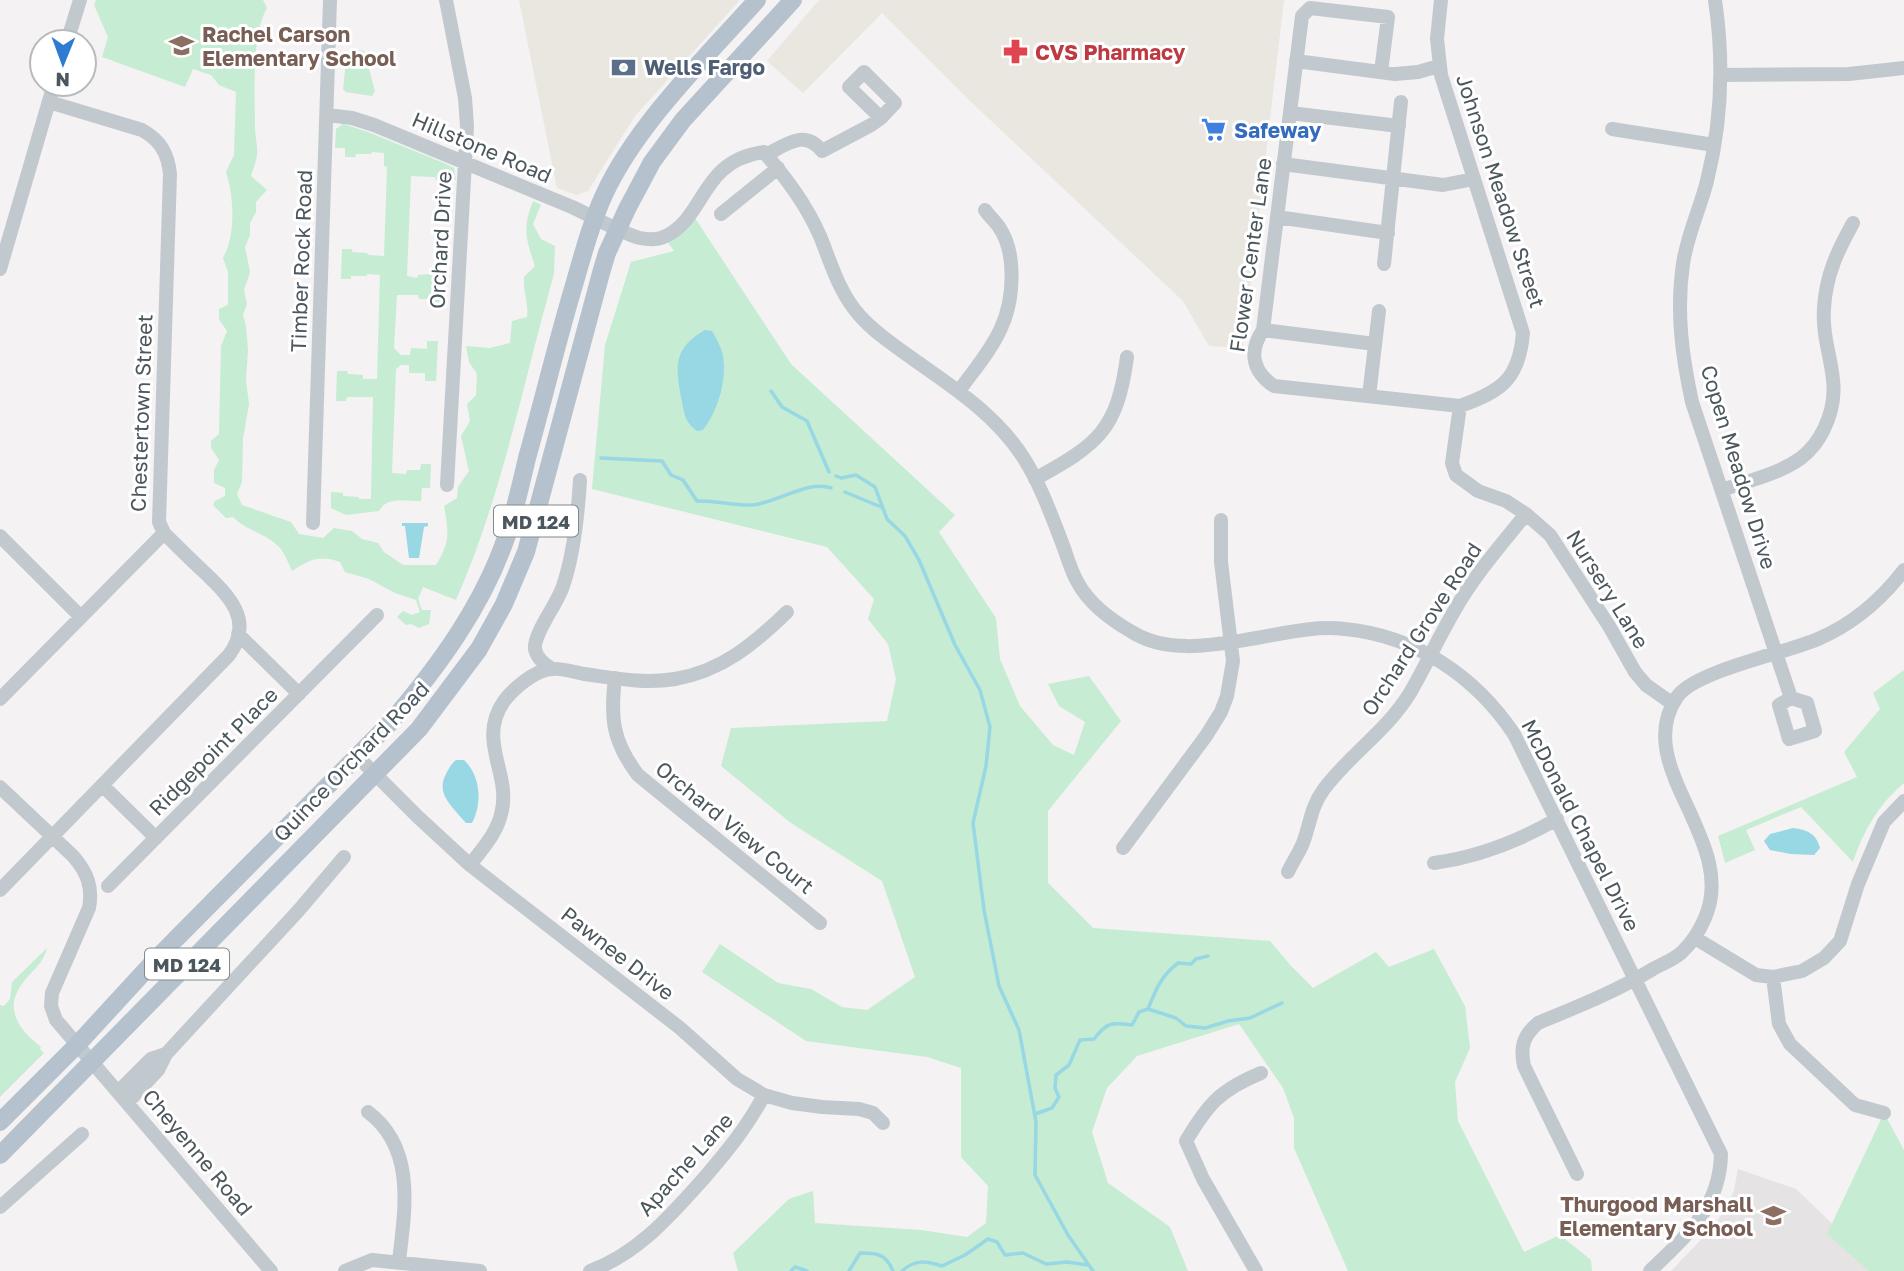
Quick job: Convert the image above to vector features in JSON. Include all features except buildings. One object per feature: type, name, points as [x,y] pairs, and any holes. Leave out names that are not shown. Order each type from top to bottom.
[{"type":"main road","name":"Quince Orchard Road","points":[[0,1122],[155,960],[357,756],[411,698],[453,642],[495,564],[516,503],[594,217],[625,155],[647,125],[757,0]]},
{"type":"main road","name":"Quince Orchard Road","points":[[0,1154],[419,729],[466,669],[493,625],[518,572],[538,514],[601,273],[617,228],[668,140],[793,0]]},
{"type":"main road","points":[[724,75],[730,45],[727,33]]},
{"type":"street","points":[[71,28],[80,0]]},
{"type":"street","name":"Timber Rock Road","points":[[313,523],[330,0]]},
{"type":"street","name":"Orchard Drive","points":[[446,0],[466,98],[466,162],[447,485]]},
{"type":"street","name":"Johnson Meadow Street","points":[[1441,0],[1437,39],[1439,66],[1523,332],[1517,361],[1501,387],[1486,396],[1460,405]]},
{"type":"street","name":"Copen Meadow Drive","points":[[1715,0],[1719,31],[1720,109],[1706,183],[1683,263],[1679,303],[1682,353],[1692,402],[1791,698]]},
{"type":"street","points":[[1381,72],[1388,17],[1310,8],[1302,16],[1296,61],[1381,72],[1406,74],[1439,66]]},
{"type":"street","name":"Flower Center Lane","points":[[1296,61],[1263,330],[1253,351],[1258,372],[1274,386],[1460,405]]},
{"type":"street","points":[[1721,75],[1849,74],[1904,68]]},
{"type":"street","points":[[0,269],[50,98]]},
{"type":"street","name":"Chestertown Street","points":[[49,102],[142,130],[153,136],[161,145],[169,163],[159,522],[164,533],[227,595],[238,615],[239,634]]},
{"type":"street","points":[[1384,264],[1401,102]]},
{"type":"street","points":[[1290,113],[1399,126]]},
{"type":"street","name":"Hillstone Road","points":[[327,115],[364,121],[617,228]]},
{"type":"street","points":[[617,228],[638,238],[651,240],[664,237],[676,230],[715,177],[734,161],[749,154],[764,152],[766,155],[806,139],[814,141],[822,151],[881,118]]},
{"type":"street","points":[[1612,129],[1714,145]]},
{"type":"street","name":"McDonald Chapel Drive","points":[[766,155],[804,204],[832,268],[857,312],[887,340],[959,391],[1002,429],[1023,457],[1046,501],[1077,583],[1106,616],[1135,634],[1164,645],[1195,647],[1314,629],[1344,628],[1387,637],[1430,655],[1461,674],[1497,710],[1514,734],[1557,819],[1721,1154],[1716,1190],[1705,1211],[1677,1245],[1650,1271]]},
{"type":"street","points":[[1283,164],[1443,186],[1475,179]]},
{"type":"street","points":[[721,214],[778,168]]},
{"type":"street","points":[[959,391],[992,345],[1006,315],[1009,301],[1011,271],[1007,247],[1000,228],[985,210]]},
{"type":"street","points":[[1277,217],[1388,233]]},
{"type":"street","points":[[1722,490],[1780,469],[1801,457],[1823,432],[1831,414],[1835,391],[1824,330],[1824,306],[1833,260],[1853,223]]},
{"type":"street","points":[[1369,396],[1379,311]]},
{"type":"street","points":[[1263,330],[1375,344]]},
{"type":"street","points":[[1035,479],[1076,457],[1106,426],[1118,406],[1127,357]]},
{"type":"street","name":"Nursery Lane","points":[[1460,405],[1451,463],[1456,475],[1478,491],[1506,500],[1527,514],[1550,535],[1609,626],[1635,672],[1646,685],[1673,704]]},
{"type":"street","points":[[580,480],[578,509],[564,585],[536,641],[535,652],[541,662],[552,669],[615,678],[646,681],[673,679],[720,665],[757,641],[787,612]]},
{"type":"street","name":"Orchard Grove Road","points":[[1287,872],[1303,844],[1312,809],[1322,791],[1340,769],[1393,718],[1480,570],[1527,514]]},
{"type":"street","points":[[1124,848],[1221,712],[1232,675],[1231,643],[1221,562],[1221,520]]},
{"type":"street","points":[[0,699],[164,533]]},
{"type":"street","points":[[0,536],[82,617]]},
{"type":"street","points":[[1577,1174],[1524,1066],[1521,1055],[1523,1041],[1528,1031],[1538,1023],[1635,980],[1680,954],[1695,938],[1709,909],[1713,887],[1707,849],[1672,769],[1664,741],[1665,725],[1673,704],[1684,688],[1710,676],[1835,631],[1870,608],[1889,590],[1904,570]]},
{"type":"street","name":"Ridgepoint Place","points":[[108,886],[377,615]]},
{"type":"street","points":[[0,890],[229,655],[239,634]]},
{"type":"street","name":"Ridgepoint Place","points":[[239,634],[299,694]]},
{"type":"street","points":[[470,864],[495,833],[502,810],[502,783],[492,745],[495,722],[504,702],[517,688],[536,674],[552,669]]},
{"type":"street","name":"Orchard View Court","points":[[615,678],[611,705],[613,724],[619,746],[638,775],[820,923]]},
{"type":"street","name":"Pawnee Drive","points":[[357,756],[470,864],[680,1028],[737,1079],[764,1095],[802,1104],[859,1109],[873,1113],[883,1123]]},
{"type":"street","name":"Ridgepoint Place","points":[[102,785],[156,838]]},
{"type":"street","name":"Cheyenne Road","points":[[0,787],[78,862],[87,875],[90,887],[86,915],[57,979],[51,999],[56,1020],[271,1271]]},
{"type":"street","points":[[1695,938],[1756,975],[1773,977],[1802,971],[1824,958],[1839,942],[1873,845],[1884,822],[1904,801]]},
{"type":"street","points":[[1434,863],[1459,860],[1490,850],[1557,819]]},
{"type":"street","points":[[123,1097],[151,1059],[166,1054],[299,910],[344,857]]},
{"type":"street","points":[[1773,977],[1779,1024],[1790,1044],[1854,1105],[1884,1113]]},
{"type":"street","points":[[1256,1271],[1203,1179],[1186,1141],[1219,1095],[1236,1083],[1261,1073]]},
{"type":"street","name":"Apache Lane","points":[[590,1271],[643,1241],[675,1212],[750,1122],[764,1095]]},
{"type":"street","points":[[368,1112],[383,1124],[396,1145],[403,1172],[404,1219],[399,1261]]},
{"type":"street","points":[[0,1207],[82,1134]]},
{"type":"street","points":[[345,1271],[372,1260],[480,1271]]},
{"type":"shaded area","points":[[519,0],[740,0],[635,116],[588,191],[576,195],[557,188]]},
{"type":"shaded area","points":[[819,0],[1284,0],[1243,348],[1209,346],[1183,301],[969,100],[882,13],[803,93],[767,61]]},
{"type":"shaded area","name":"Thurgood Marshall Elementary School","points":[[1738,1169],[1796,1189],[1882,1271],[1671,1271],[1713,1227],[1728,1205]]},
{"type":"green space","points":[[96,0],[263,0],[267,8],[256,49],[257,152],[251,176],[267,190],[256,202],[256,212],[250,223],[250,235],[245,247],[250,272],[244,290],[247,304],[243,315],[248,350],[246,380],[249,404],[243,439],[242,482],[237,494],[242,505],[291,522],[299,534],[323,538],[334,528],[352,531],[362,539],[378,543],[384,552],[403,565],[436,565],[447,537],[444,506],[457,498],[458,487],[469,471],[461,436],[470,421],[467,404],[476,395],[477,374],[469,362],[466,346],[490,348],[510,343],[512,321],[527,317],[524,277],[535,266],[526,227],[533,201],[541,205],[533,224],[541,239],[555,246],[554,274],[511,439],[486,521],[456,600],[423,587],[418,599],[422,610],[431,610],[429,624],[419,628],[406,625],[397,617],[403,611],[412,615],[420,612],[416,600],[395,593],[369,579],[345,572],[340,562],[315,559],[292,571],[277,545],[233,517],[226,518],[213,505],[225,496],[225,488],[214,483],[214,470],[219,460],[211,448],[211,441],[219,434],[221,346],[227,331],[219,319],[219,309],[228,305],[228,272],[223,258],[230,238],[232,215],[231,192],[226,172],[234,155],[236,92],[219,85],[211,75],[193,69],[185,87],[102,57],[108,37],[94,5]]},
{"type":"green space","points":[[352,49],[364,51],[375,91],[372,96],[346,92],[343,89],[347,53]]},
{"type":"green space","points":[[343,124],[444,163],[454,168],[456,180],[411,176],[407,276],[417,278],[418,275],[441,273],[439,307],[429,306],[429,299],[419,299],[418,295],[397,295],[394,348],[401,355],[410,355],[411,348],[427,349],[427,341],[438,341],[436,381],[425,381],[425,373],[409,373],[409,365],[401,365],[396,369],[392,473],[406,474],[407,470],[420,470],[421,464],[431,464],[430,488],[422,488],[421,501],[392,501],[382,506],[379,511],[346,515],[331,508],[331,492],[371,499],[373,397],[347,397],[346,401],[336,401],[337,371],[363,375],[363,379],[377,379],[380,275],[367,274],[341,279],[342,249],[384,256],[387,167],[384,166],[384,153],[372,152],[345,157],[345,148],[335,148],[336,129]]},
{"type":"green space","points":[[691,212],[791,364],[955,515],[939,532],[996,618],[1000,659],[1020,706],[1053,745],[1074,755],[1085,722],[1059,706],[1048,684],[1089,676],[1121,721],[1048,811],[1048,883],[1093,928],[1270,941],[1313,988],[1376,952],[1389,967],[1434,949],[1465,1006],[1470,1048],[1455,1082],[1458,1121],[1524,1252],[1560,1235],[1591,1260],[1592,1271],[1348,1271],[1294,1148],[1294,1118],[1283,1088],[1239,1024],[1137,1056],[1107,1088],[1092,1132],[1108,1183],[1170,1227],[1188,1271],[738,1271],[733,1253],[789,1199],[813,1191],[815,1223],[921,1230],[967,1237],[986,1223],[988,1186],[961,1157],[961,1068],[927,1057],[806,1041],[702,972],[720,944],[778,983],[811,989],[842,1007],[867,1010],[915,977],[882,881],[791,823],[721,766],[731,728],[887,721],[896,679],[888,644],[868,619],[874,599],[827,547],[592,489],[605,345],[631,262],[674,251],[664,237]]},
{"type":"green space","points":[[1904,670],[1904,783],[1873,819],[1853,862],[1801,807],[1746,830],[1755,850],[1725,863],[1718,836],[1857,777],[1844,752],[1880,709],[1873,693]]},
{"type":"green space","points":[[47,948],[41,961],[18,990],[14,1008],[20,1025],[44,1053],[0,1097],[0,1005],[4,1006],[10,999],[12,982]]},
{"type":"green space","points":[[1884,1113],[1904,1150],[1904,1271],[1869,1271],[1827,1234]]},
{"type":"water","points":[[705,330],[712,331],[720,346],[724,375],[713,414],[703,430],[697,431],[689,424],[684,412],[678,366],[679,358],[687,344]]},
{"type":"water","points":[[402,523],[428,523],[428,526],[424,527],[419,558],[409,558],[405,526],[402,526]]},
{"type":"water","points":[[456,760],[464,760],[474,773],[479,798],[472,823],[466,823],[444,794],[443,781]]},
{"type":"water","points":[[1793,828],[1807,831],[1816,839],[1820,848],[1814,855],[1770,850],[1764,841],[1770,834]]},
{"type":"waterway","points":[[771,391],[782,407],[807,421],[829,472]]},
{"type":"waterway","points":[[601,458],[662,461],[671,475],[683,480],[697,501],[752,505],[802,489],[822,486],[831,488]]},
{"type":"waterway","points":[[836,476],[841,478],[856,475],[875,487],[887,519],[905,536],[919,560],[955,645],[980,690],[990,727],[986,766],[973,823],[984,910],[999,986],[1019,1030],[1036,1122],[1035,1175],[1068,1235],[1093,1271]]},
{"type":"waterway","points":[[845,492],[881,507]]},
{"type":"waterway","points":[[1035,1114],[1052,1108],[1059,1097],[1055,1088],[1056,1075],[1069,1065],[1080,1040],[1094,1039],[1110,1024],[1132,1025],[1139,1012],[1148,1009],[1160,983],[1172,968],[1178,963],[1191,964],[1196,959],[1208,956]]},
{"type":"waterway","points":[[1148,1009],[1176,1018],[1186,1026],[1205,1028],[1250,1018],[1282,1003]]},
{"type":"waterway","points":[[902,1271],[911,1264],[921,1262],[942,1266],[965,1255],[988,1239],[997,1242],[1005,1255],[1023,1253],[1046,1264],[1067,1262],[1088,1265]]},
{"type":"waterway","points":[[849,1271],[860,1253],[881,1256],[893,1271]]},
{"type":"waterway","points":[[791,1271],[795,1267],[807,1271]]},
{"type":"place","name":"Rachel Carson Elementary School","points":[[182,46]]},
{"type":"place","name":"CVS Pharmacy","points":[[1015,52]]},
{"type":"place","name":"Wells Fargo","points":[[624,67]]},
{"type":"place","name":"Safeway","points":[[1214,130]]},
{"type":"place","name":"Thurgood Marshall Elementary School","points":[[1773,1216]]}]
